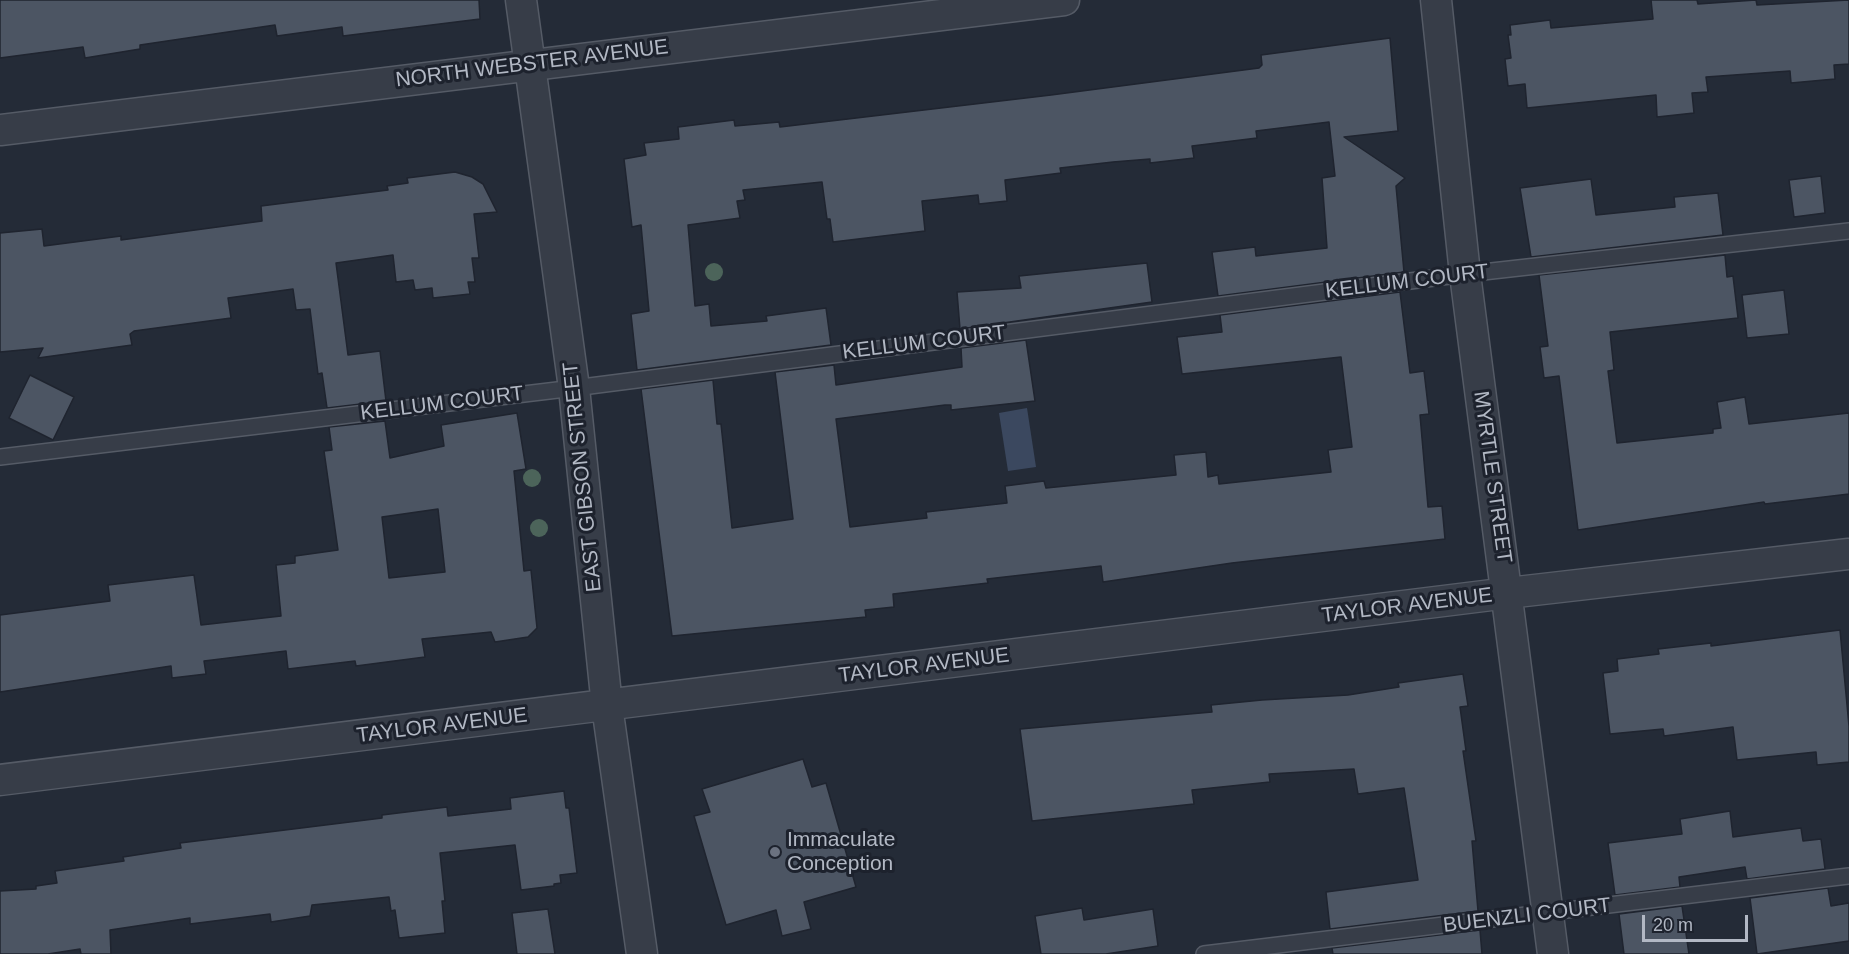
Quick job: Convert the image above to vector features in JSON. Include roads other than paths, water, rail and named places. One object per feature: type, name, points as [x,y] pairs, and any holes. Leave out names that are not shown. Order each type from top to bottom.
[{"type":"street","name":"EAST GIBSON STREET","points":[[521,0],[574,388],[607,706],[642,954]]},
{"type":"street","name":"NORTH WEBSTER AVENUE","points":[[0,130],[1064,0]]},
{"type":"street","name":"MYRTLE STREET","points":[[1436,0],[1465,274],[1553,954]]},
{"type":"street","name":"TAYLOR AVENUE","points":[[0,780],[1508,593],[1849,554]]},
{"type":"lane","name":"KELLUM COURT","points":[[0,457],[574,388],[1465,274],[1849,231]]},
{"type":"lane","name":"BUENZLI COURT","points":[[1204,954],[1849,876]]},
{"type":"water","points":[[1027,408],[1036,467],[1008,471],[999,413]]},
{"type":"place","name":"Immaculate Conception","points":[[775,852]]}]
